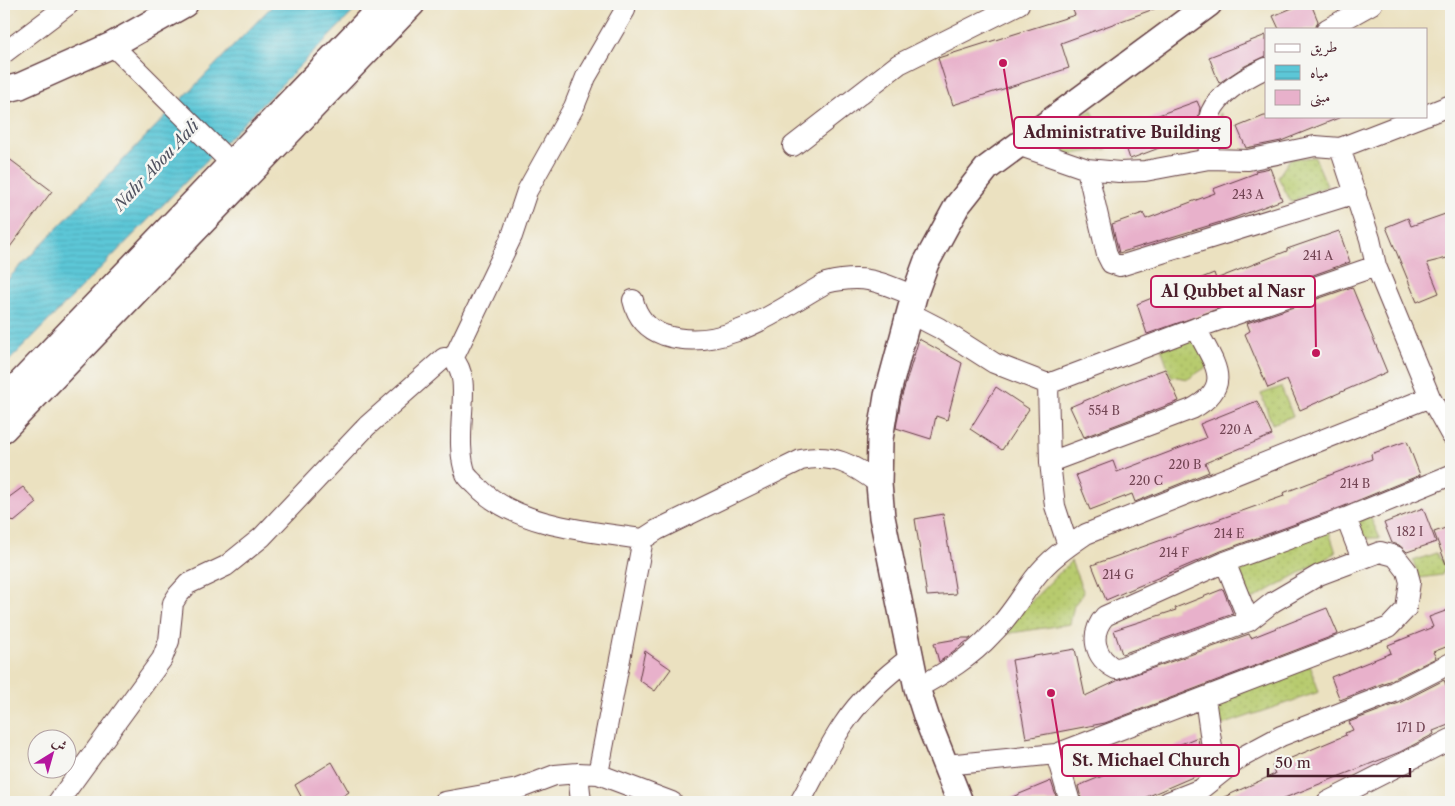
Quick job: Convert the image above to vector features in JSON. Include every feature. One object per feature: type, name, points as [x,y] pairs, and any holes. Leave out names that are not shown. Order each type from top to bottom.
[{"type":"main road","points":[[4,90],[20,86],[112,45],[185,4]]},
{"type":"main road","points":[[4,400],[384,4]]},
{"type":"main road","points":[[4,430],[232,164],[412,4]]},
{"type":"main road","points":[[960,802],[918,688],[882,517],[880,439],[887,396],[911,304],[926,263],[957,206],[987,168],[1209,4]]},
{"type":"street","points":[[4,53],[69,4]]},
{"type":"street","points":[[793,146],[899,64],[1019,4]]},
{"type":"street","points":[[1329,28],[1372,4]]},
{"type":"street","points":[[453,359],[512,236],[527,191],[574,107],[586,77],[625,10]]},
{"type":"street","points":[[112,45],[232,164]]},
{"type":"street","points":[[1209,159],[1209,126],[1214,107],[1220,99],[1250,76],[1265,68]]},
{"type":"street","points":[[1428,115],[1451,106]]},
{"type":"street","points":[[1018,146],[1087,170],[1145,171],[1209,159],[1248,160],[1315,146],[1340,148],[1420,118]]},
{"type":"street","points":[[1340,148],[1356,193],[1376,266],[1430,397],[1451,435]]},
{"type":"street","points":[[1087,170],[1107,255],[1111,263],[1120,266],[1356,193]]},
{"type":"street","points":[[633,300],[636,312],[656,332],[683,340],[696,341],[730,334],[826,283],[839,280],[870,279],[911,304],[939,328],[994,363],[1048,384],[1196,328],[1376,266]]},
{"type":"street","points":[[1050,462],[1192,409],[1212,396],[1218,381],[1216,370],[1196,328]]},
{"type":"street","points":[[58,802],[162,659],[168,641],[173,603],[178,595],[188,584],[226,566],[262,537],[367,426],[444,358],[453,359],[458,364],[463,381],[461,430],[467,475],[484,494],[513,512],[545,522],[596,533],[643,539],[657,530],[801,460],[816,457],[851,465],[880,484]]},
{"type":"street","points":[[1048,384],[1050,462],[1055,506],[1068,546]]},
{"type":"street","points":[[918,688],[952,668],[976,650],[1008,616],[1034,578],[1068,546],[1105,524],[1430,397]]},
{"type":"street","points":[[946,765],[1056,754],[1389,627],[1406,610],[1410,582],[1407,571],[1395,556],[1380,552],[1319,575],[1274,602],[1249,621],[1116,669],[1107,665],[1097,650],[1094,640],[1096,631],[1105,616],[1225,562],[1346,518],[1451,474]]},
{"type":"street","points":[[1346,518],[1362,559]]},
{"type":"street","points":[[598,774],[643,539]]},
{"type":"street","points":[[1225,562],[1249,621]]},
{"type":"street","points":[[800,802],[843,725],[855,708],[889,674],[911,657]]},
{"type":"street","points":[[1168,802],[1200,789],[1240,758],[1281,736],[1394,692],[1451,663]]},
{"type":"street","points":[[1205,698],[1216,776]]},
{"type":"street","points":[[1327,802],[1451,739]]},
{"type":"street","points":[[1056,754],[1070,802]]},
{"type":"street","points":[[578,773],[581,802]]},
{"type":"street","points":[[444,802],[518,789],[555,775],[578,773],[598,774],[672,802]]},
{"type":"street","points":[[502,802],[518,789]]},
{"type":"green space","points":[[1092,110],[1107,149],[1065,155],[1053,134]]},
{"type":"green space","points":[[1220,112],[1231,140],[1215,139]]},
{"type":"green space","points":[[1315,157],[1327,186],[1291,202],[1278,177],[1290,159]]},
{"type":"green space","points":[[1194,332],[1208,366],[1188,379],[1171,376],[1160,345]]},
{"type":"green space","points":[[1281,387],[1293,416],[1272,424],[1261,394]]},
{"type":"green space","points":[[1367,510],[1380,538],[1364,538],[1354,517]]},
{"type":"green space","points":[[1328,528],[1336,553],[1249,601],[1233,562]]},
{"type":"green space","points":[[1436,553],[1446,566],[1442,575],[1419,578],[1413,561]]},
{"type":"green space","points":[[1071,561],[1084,593],[1074,605],[1070,624],[998,635]]},
{"type":"green space","points":[[1310,665],[1319,692],[1222,725],[1213,701]]},
{"type":"water","name":"Nahr Abou Aali","points":[[274,4],[361,4],[4,366],[4,283]]},
{"type":"building","points":[[1070,4],[1162,6],[1061,43],[1069,68],[953,105],[938,58],[1075,15]]},
{"type":"building","points":[[1302,4],[1311,4],[1318,21],[1315,28],[1279,28],[1273,16]]},
{"type":"building","points":[[1265,35],[1265,56],[1245,66],[1219,83],[1209,57]]},
{"type":"building","points":[[1197,101],[1200,108],[1196,134],[1130,159],[1120,129]]},
{"type":"building","points":[[1264,116],[1265,118],[1338,118],[1281,141],[1246,148],[1237,127]]},
{"type":"building","points":[[4,155],[52,191],[4,255]]},
{"type":"building","points":[[1270,168],[1282,200],[1234,218],[1119,253],[1112,224],[1143,213],[1146,219],[1215,193],[1213,189],[1256,173],[1255,171]]},
{"type":"building","points":[[1451,212],[1451,257],[1427,263],[1439,293],[1417,302],[1386,227],[1408,218],[1411,226]]},
{"type":"building","points":[[1339,231],[1350,262],[1147,334],[1137,304],[1214,273],[1216,279],[1287,251],[1287,249]]},
{"type":"building","points":[[1352,287],[1387,372],[1300,410],[1287,380],[1268,388],[1245,334],[1250,331],[1247,323]]},
{"type":"building","points":[[919,339],[962,363],[947,420],[936,416],[931,439],[896,428],[901,399]]},
{"type":"building","points":[[1165,369],[1179,401],[1084,437],[1070,407]]},
{"type":"building","points":[[996,387],[1029,409],[1002,450],[970,429]]},
{"type":"building","points":[[1257,401],[1272,435],[1205,463],[1209,472],[1135,502],[1132,494],[1090,510],[1076,475],[1113,461],[1117,472],[1206,438],[1200,424]]},
{"type":"building","points":[[1407,441],[1420,475],[1342,507],[1221,551],[1106,600],[1092,565],[1284,496],[1283,493],[1372,459],[1371,454]]},
{"type":"building","points":[[23,487],[37,503],[14,522],[11,519],[4,524],[4,501]]},
{"type":"building","points":[[1423,508],[1436,542],[1407,552],[1399,545],[1392,543],[1384,523]]},
{"type":"building","points":[[943,514],[956,594],[927,596],[915,519]]},
{"type":"building","points":[[1451,526],[1451,574],[1450,575],[1434,532]]},
{"type":"building","points":[[1223,589],[1233,614],[1122,654],[1114,630],[1176,610],[1175,608]]},
{"type":"building","points":[[1327,608],[1338,634],[1105,723],[1026,738],[1012,660],[1075,649],[1085,696],[1119,680],[1249,634],[1251,638]]},
{"type":"building","points":[[1451,609],[1451,645],[1433,652],[1436,658],[1389,681],[1340,700],[1331,677],[1391,653],[1388,645],[1433,627],[1429,617]]},
{"type":"building","points":[[971,638],[939,662],[934,643]]},
{"type":"building","points":[[645,651],[671,669],[655,691],[639,680]]},
{"type":"building","points":[[1444,680],[1448,690],[1451,688],[1451,724],[1433,731],[1434,734],[1400,752],[1282,799],[1283,802],[1213,802],[1275,774],[1272,766],[1346,735],[1345,733],[1353,730],[1349,722],[1399,703]]},
{"type":"building","points":[[1198,737],[1202,773],[1135,802],[1082,802],[1078,786]]},
{"type":"building","points":[[332,762],[349,792],[334,802],[304,802],[295,785]]},
{"type":"building","points":[[1051,781],[1058,802],[1000,802]]},
{"type":"place","name":"Administrative Building","points":[[1003,63]]},
{"type":"place","name":"Al Qubbet al Nasr","points":[[1316,353]]},
{"type":"place","name":"St. Michael Church","points":[[1051,693]]}]
